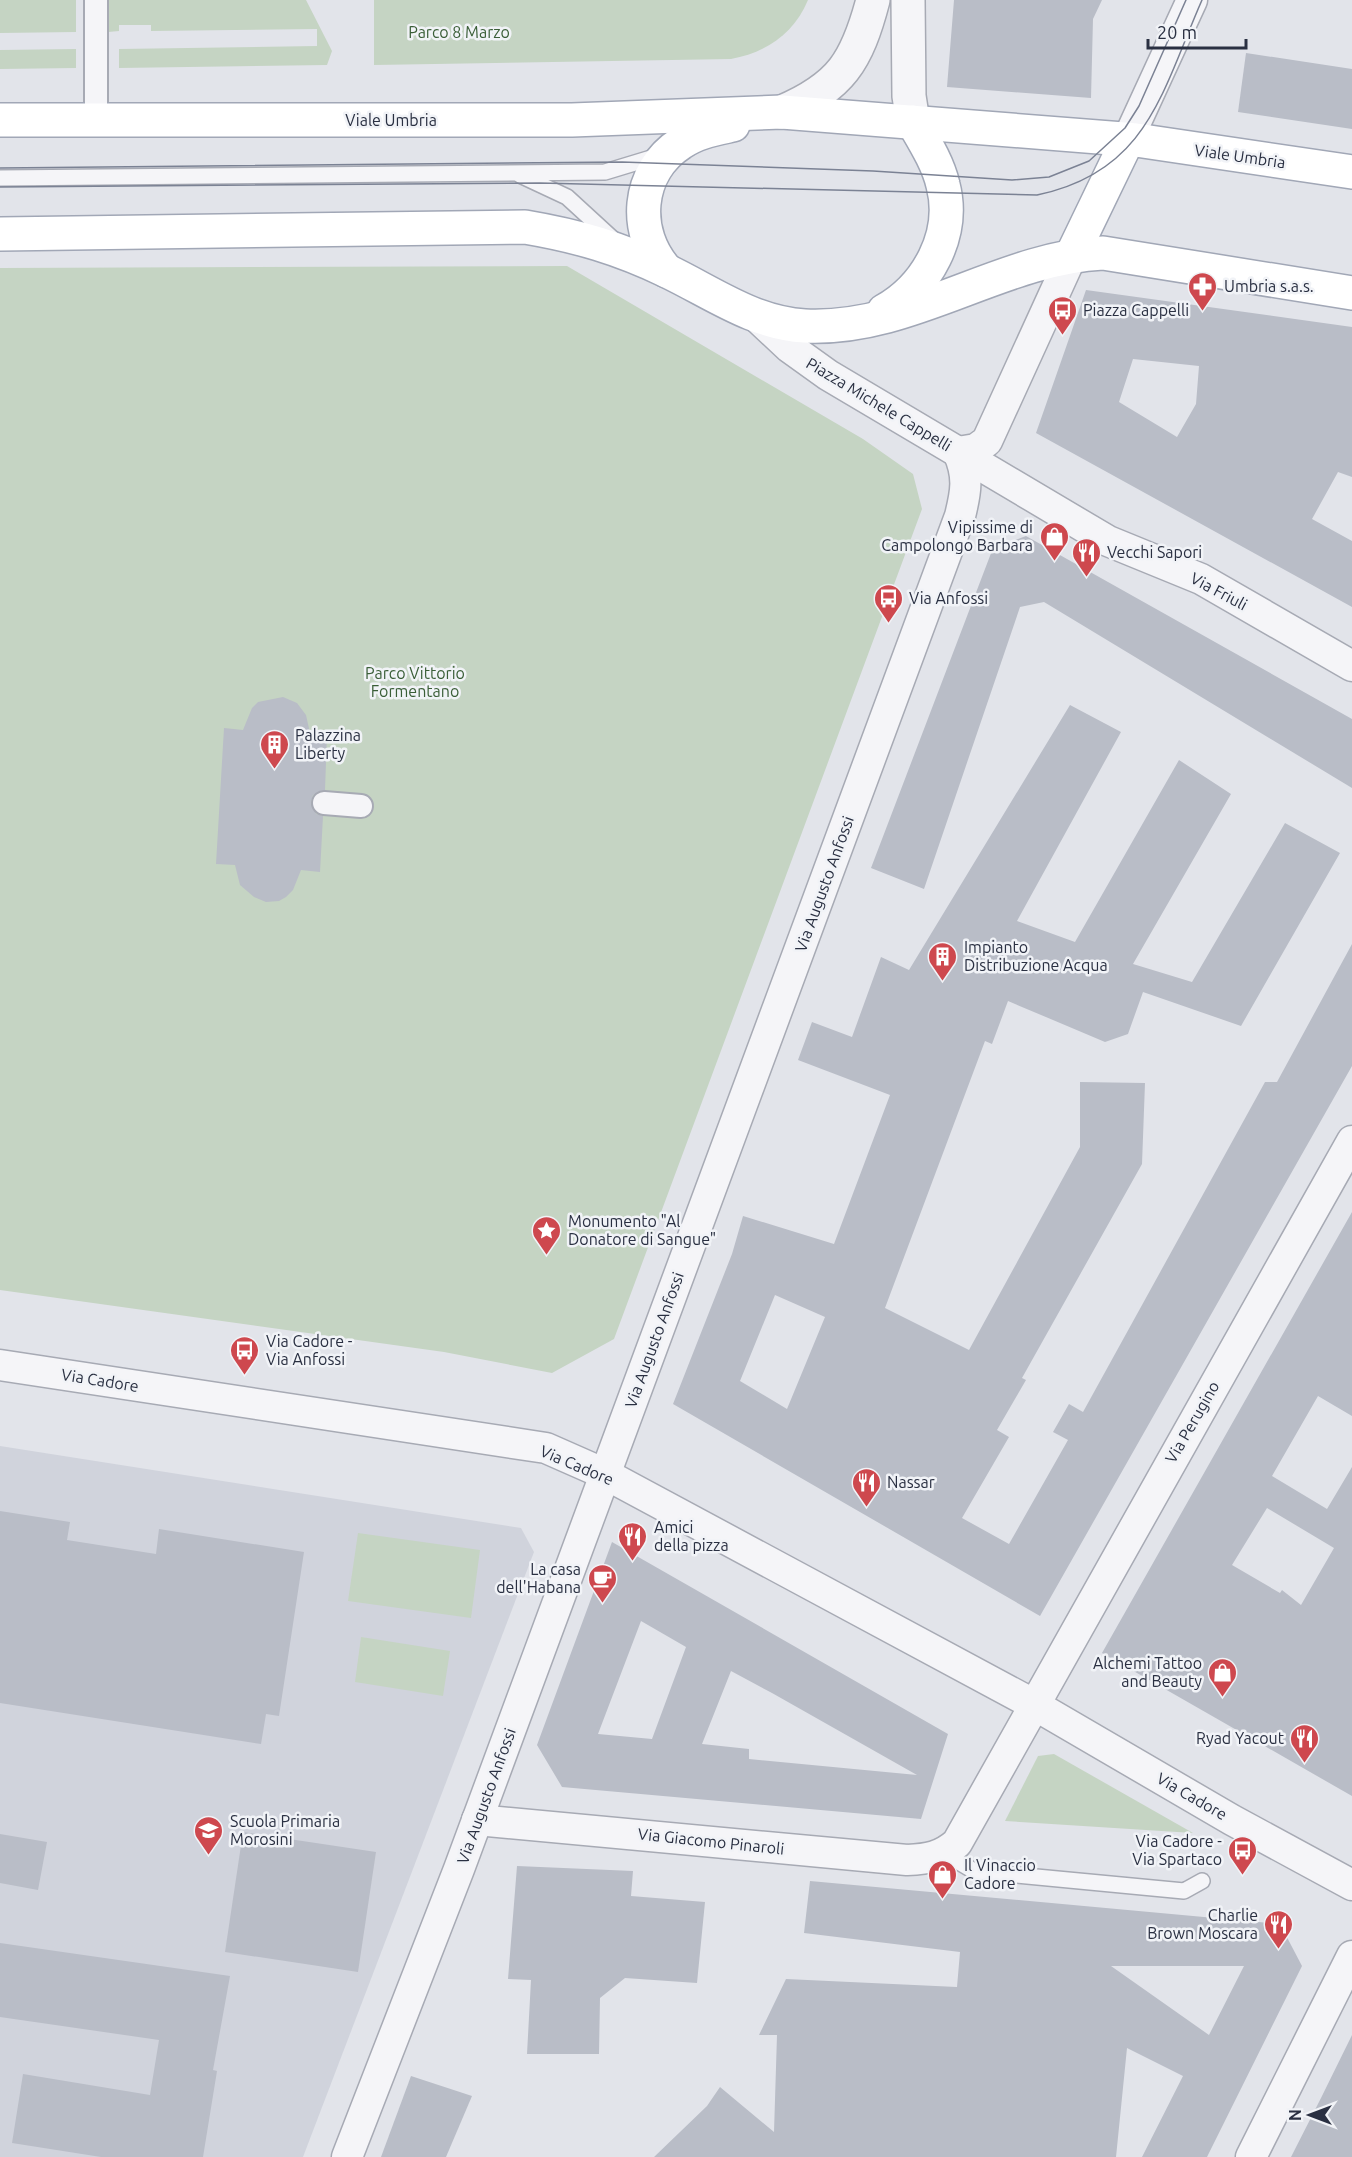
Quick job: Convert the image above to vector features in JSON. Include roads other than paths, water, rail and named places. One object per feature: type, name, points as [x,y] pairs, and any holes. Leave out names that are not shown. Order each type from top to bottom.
[{"type":"main road","name":"Viale Umbria","points":[[0,120],[572,120],[782,112]]},
{"type":"main road","points":[[667,271],[653,255],[648,243],[643,223],[643,204],[651,176],[669,152],[681,142],[703,132],[782,112],[1128,139]]},
{"type":"main road","points":[[848,324],[875,316],[899,302],[923,278],[939,249],[946,215],[944,186],[913,122]]},
{"type":"main road","name":"Viale Umbria","points":[[1128,139],[1352,172]]},
{"type":"main road","name":"Piazza Michele Cappelli","points":[[627,253],[758,318],[807,326],[848,324],[901,314],[999,277],[1072,255],[1128,139]]},
{"type":"main road","points":[[0,234],[525,227],[587,238],[627,253]]},
{"type":"main road","points":[[1072,255],[1103,253],[1352,293]]},
{"type":"street","points":[[96,0],[96,120]]},
{"type":"street","points":[[782,112],[823,92],[837,78],[860,42],[873,0]]},
{"type":"street","points":[[908,0],[909,96],[913,122]]},
{"type":"street","points":[[1128,139],[1192,0]]},
{"type":"street","name":"Piazza Michele Cappelli","points":[[758,318],[805,360],[958,452],[976,449],[987,441],[1072,255]]},
{"type":"street","name":"Via Friuli","points":[[958,452],[1107,541],[1201,579],[1352,666]]},
{"type":"street","name":"Via Augusto Anfossi","points":[[347,2157],[477,1820],[960,516],[967,486],[964,465],[958,452]]},
{"type":"street","points":[[324,803],[362,806]]},
{"type":"street","name":"Via Perugino","points":[[1033,1704],[1352,1141]]},
{"type":"street","name":"Via Cadore","points":[[0,1365],[546,1448],[605,1474],[1033,1704],[1232,1820],[1352,1885]]},
{"type":"street","points":[[945,1854],[957,1843],[1033,1704]]},
{"type":"street","name":"Via Giacomo Pinaroli","points":[[477,1820],[908,1860],[928,1859],[945,1854]]},
{"type":"street","points":[[1251,2157],[1352,1956]]},
{"type":"lane","points":[[0,178],[605,172],[669,152]]},
{"type":"lane","points":[[512,172],[567,197],[596,221],[627,253]]},
{"type":"lane","points":[[945,1854],[974,1871],[1184,1891],[1202,1881]]},
{"type":"tram line","points":[[0,168],[622,162],[873,171],[1012,180],[1049,177],[1089,161],[1125,128],[1139,106],[1186,0]]},
{"type":"tram line","points":[[0,187],[540,183],[1037,195],[1074,184],[1104,168],[1127,147],[1146,123],[1161,96],[1202,0]]},
{"type":"place","name":"Umbria s.a.s.","points":[[1203,312]]},
{"type":"place","name":"Piazza Cappelli","points":[[1062,336]]},
{"type":"place","name":"Vipissime di Campolongo Barbara","points":[[1054,562]]},
{"type":"place","name":"Vecchi Sapori","points":[[1086,578]]},
{"type":"place","name":"Via Anfossi","points":[[888,624]]},
{"type":"place","name":"Palazzina Liberty","points":[[274,770]]},
{"type":"place","name":"Impianto Distribuzione Acqua","points":[[943,982]]},
{"type":"place","name":"Monumento \"Al Donatore di Sangue\"","points":[[547,1256]]},
{"type":"place","name":"Via Cadore - Via Anfossi","points":[[245,1376]]},
{"type":"place","name":"Nassar","points":[[866,1508]]},
{"type":"place","name":"Amici della pizza","points":[[633,1562]]},
{"type":"place","name":"La casa dell'Habana","points":[[602,1604]]},
{"type":"place","name":"Alchemi Tattoo and Beauty","points":[[1223,1698]]},
{"type":"place","name":"Ryad Yacout","points":[[1305,1764]]},
{"type":"place","name":"Scuola Primaria Morosini","points":[[209,1856]]},
{"type":"place","name":"Via Cadore - Via Spartaco","points":[[1243,1876]]},
{"type":"place","name":"Il Vinaccio Cadore","points":[[943,1900]]},
{"type":"place","name":"Charlie Brown Moscara","points":[[1279,1950]]},
{"type":"park label","name":"Parco 8 Marzo","points":[[459,32]]},
{"type":"park label","name":"Parco Vittorio Formentano","points":[[415,682]]}]
